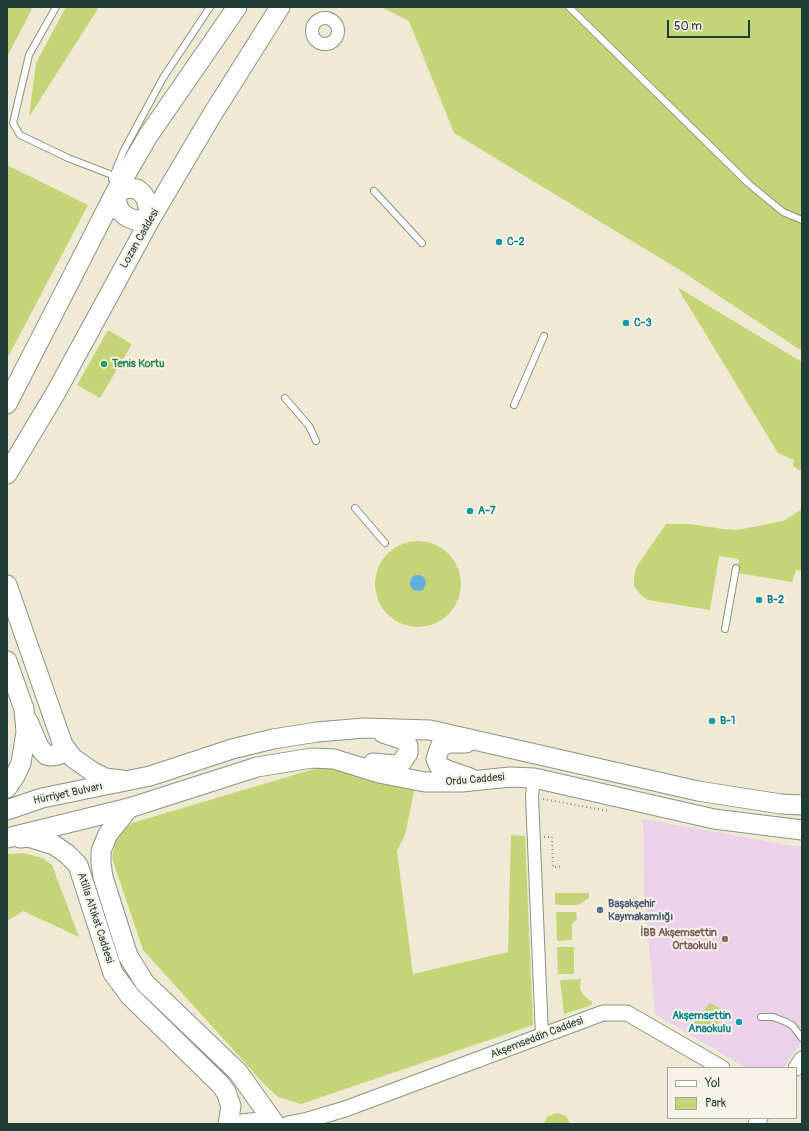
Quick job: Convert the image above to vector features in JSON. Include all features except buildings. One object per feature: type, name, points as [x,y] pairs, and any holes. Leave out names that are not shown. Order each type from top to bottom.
[{"type":"main road","points":[[7,404],[114,195],[148,136],[238,7]]},
{"type":"main road","name":"Lozan Caddesi","points":[[7,474],[55,394],[151,218],[212,115],[280,7]]},
{"type":"main road","points":[[126,188],[137,189],[146,199],[151,218],[143,220],[127,217],[120,211],[114,195],[126,188]]},
{"type":"main road","points":[[7,585],[63,745],[73,758],[105,778],[131,781],[232,749],[273,739],[317,732],[364,728],[430,730],[698,791],[781,804],[802,805]]},
{"type":"main road","points":[[7,661],[39,748],[50,756],[58,755],[63,745]]},
{"type":"main road","points":[[7,788],[15,776],[24,748],[26,732],[24,710]]},
{"type":"main road","points":[[334,759],[395,765],[401,763],[406,758],[408,746],[404,740],[396,736],[364,728]]},
{"type":"main road","points":[[475,779],[446,770],[440,766],[436,759],[440,746],[449,743],[497,745]]},
{"type":"main road","name":"Ordu Caddesi","points":[[129,808],[257,767],[294,760],[334,759],[379,773],[425,782],[447,783],[475,779],[510,777],[534,778],[714,819],[802,830]]},
{"type":"main road","name":"Hürriyet Bulvarı","points":[[7,810],[42,798],[131,781]]},
{"type":"main road","points":[[7,839],[129,808]]},
{"type":"main road","name":"Atilla Altıkat Caddesi","points":[[129,808],[108,834],[102,851],[101,863],[103,877],[128,956],[146,983],[238,1072],[275,1124]]},
{"type":"main road","name":"Atilla Altıkat Caddesi","points":[[7,839],[28,837],[54,845],[73,859],[78,865],[113,973],[130,996],[220,1084],[226,1092],[231,1106],[228,1124]]},
{"type":"main road","points":[[242,1124],[260,1122],[275,1124]]},
{"type":"street","points":[[534,778],[532,796],[533,837],[542,1036]]},
{"type":"street","name":"Akşemseddin Caddesi","points":[[288,1124],[346,1109],[603,1013],[627,1013],[720,1067]]},
{"type":"street","name":"Akşemseddin Caddesi","points":[[328,1124],[346,1109]]},
{"type":"lane","points":[[56,7],[29,55],[13,123],[20,135],[68,158],[112,175]]},
{"type":"lane","points":[[114,195],[111,191],[112,175],[124,150],[163,78],[210,7]]},
{"type":"lane","points":[[569,7],[749,184],[784,212],[802,220]]},
{"type":"lane","points":[[374,191],[422,243]]},
{"type":"lane","points":[[514,405],[544,336]]},
{"type":"lane","points":[[285,398],[309,426],[316,441]]},
{"type":"lane","points":[[355,508],[386,542]]},
{"type":"lane","points":[[725,629],[736,568]]},
{"type":"lane","points":[[761,1017],[773,1017],[792,1025],[802,1038]]},
{"type":"path","points":[[533,837],[552,837],[553,867],[560,867]]},
{"type":"shaded area","name":"İBB Akşemsettin Ortaokulu","points":[[643,819],[793,846],[802,846],[802,1041],[784,1067],[744,1067],[655,1014],[644,892]]},
{"type":"green space","points":[[7,7],[33,7],[7,57]]},
{"type":"green space","points":[[66,7],[99,7],[29,117],[36,63]]},
{"type":"green space","points":[[381,7],[802,7],[802,351],[683,272],[454,133],[409,21]]},
{"type":"green space","points":[[7,165],[88,205],[7,359]]},
{"type":"green space","points":[[677,287],[802,362],[802,472],[793,466],[794,460],[778,453]]},
{"type":"green space","name":"Tenis Kortu","points":[[108,330],[132,344],[100,398],[77,385]]},
{"type":"green space","points":[[802,509],[802,571],[796,570],[792,582],[738,573],[739,559],[719,556],[710,610],[648,600],[640,594],[634,586],[634,576],[637,566],[666,524],[690,524],[737,530],[783,521]]},
{"type":"green space","points":[[418,541],[434,544],[442,548],[454,560],[458,568],[461,584],[458,600],[454,608],[442,620],[434,624],[418,627],[402,624],[394,620],[382,608],[378,600],[375,584],[378,568],[382,560],[394,548],[402,544]]},
{"type":"green space","points":[[331,764],[415,787],[405,835],[397,851],[413,974],[508,952],[511,835],[525,836],[533,1025],[301,1104],[278,1097],[266,1086],[143,950],[112,858],[117,835],[132,823]]},
{"type":"green space","points":[[23,853],[42,858],[52,865],[79,937],[23,911],[7,921],[7,854]]},
{"type":"green space","points":[[555,893],[589,893],[589,898],[578,905],[558,905],[555,904]]},
{"type":"green space","points":[[556,912],[576,912],[577,919],[572,924],[572,940],[557,941]]},
{"type":"green space","points":[[557,947],[574,947],[574,974],[558,974]]},
{"type":"green space","points":[[581,979],[580,989],[584,996],[592,1002],[592,1005],[564,1014],[560,980]]},
{"type":"green space","points":[[710,1003],[725,1011],[711,1035],[693,1024]]},
{"type":"green space","points":[[556,1113],[565,1115],[571,1124],[544,1124],[547,1117]]},
{"type":"water","points":[[415,575],[421,575],[426,580],[424,589],[421,591],[415,591],[410,586],[410,580]]},
{"type":"place","name":"C-2","points":[[499,242]]},
{"type":"place","name":"C-3","points":[[626,323]]},
{"type":"place","name":"Tenis Kortu","points":[[104,364]]},
{"type":"place","name":"A-7","points":[[470,511]]},
{"type":"place","name":"B-2","points":[[759,600]]},
{"type":"place","name":"B-1","points":[[712,721]]},
{"type":"place","name":"Başakşehir Kaymakamlığı","points":[[600,910]]},
{"type":"place","name":"İBB Akşemsettin Ortaokulu","points":[[725,939]]},
{"type":"place","name":"Akşemsettin Anaokulu","points":[[739,1022]]}]
